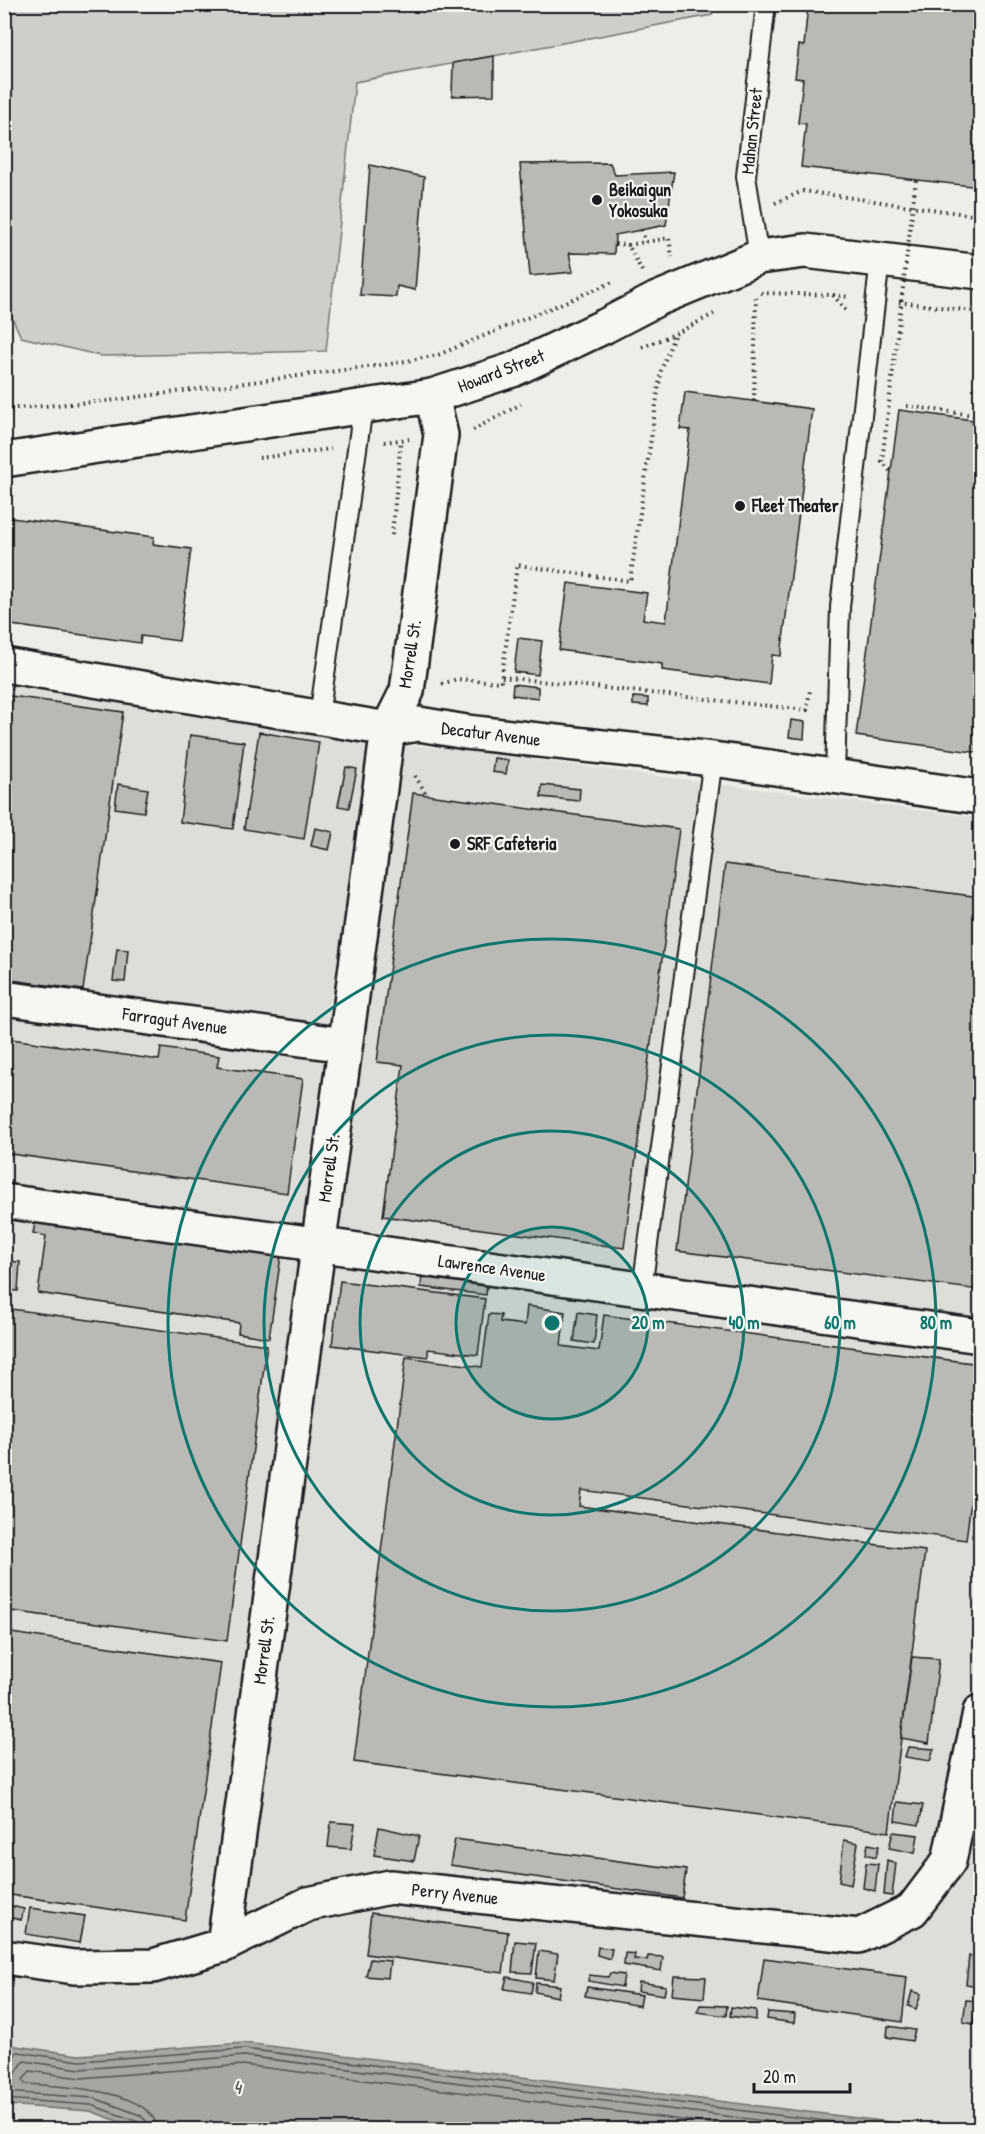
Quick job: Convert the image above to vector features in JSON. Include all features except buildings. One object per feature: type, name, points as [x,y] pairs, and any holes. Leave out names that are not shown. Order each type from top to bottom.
[{"type":"street","name":"Howard Street","points":[[4,460],[432,396],[512,370],[657,299],[759,257],[805,251],[981,272]]},
{"type":"street","name":"Morrell St.","points":[[224,1945],[388,729],[407,691],[441,435],[432,396]]},
{"type":"street","name":"Decatur Avenue","points":[[4,665],[388,729],[419,724],[466,732],[713,759],[981,797]]},
{"type":"street","name":"Farragut Avenue","points":[[4,998],[345,1045]]},
{"type":"street","name":"Lawrence Avenue","points":[[4,1201],[981,1336]]},
{"type":"street","name":"Perry Avenue","points":[[4,1958],[74,1968],[153,1966],[224,1945],[308,1904],[390,1887],[859,1936],[912,1910],[948,1861],[981,1712]]},
{"type":"lane","name":"Mahan Street","points":[[759,257],[746,176],[766,4]]},
{"type":"lane","points":[[836,776],[840,607],[880,260]]},
{"type":"lane","points":[[319,717],[363,407]]},
{"type":"lane","points":[[642,1289],[713,759]]},
{"type":"path","points":[[891,471],[882,461],[916,180]]},
{"type":"path","points":[[751,212],[803,191],[981,216]]},
{"type":"path","points":[[641,230],[646,242]]},
{"type":"path","points":[[615,244],[628,245],[669,238],[672,257]]},
{"type":"path","points":[[628,245],[642,270]]},
{"type":"path","points":[[662,261],[681,252]]},
{"type":"path","points":[[631,275],[652,266]]},
{"type":"path","points":[[4,409],[131,398],[390,364],[438,354],[621,279]]},
{"type":"path","points":[[754,401],[756,292]]},
{"type":"path","points":[[746,297],[756,292],[855,298]]},
{"type":"path","points":[[833,295],[855,321]]},
{"type":"path","points":[[657,299],[675,334]]},
{"type":"path","points":[[889,301],[981,312]]},
{"type":"path","points":[[716,313],[675,334],[662,371],[630,581],[517,565],[502,680],[807,710],[810,687]]},
{"type":"path","points":[[907,406],[981,416]]},
{"type":"path","points":[[414,775],[427,795]]},
{"type":"shaded area","points":[[5,5],[713,5],[712,15],[355,82],[326,351],[102,356],[21,337],[5,302]]},
{"type":"shaded area","points":[[4,680],[361,742],[442,748],[980,818],[980,2129],[5,2129]]},
{"type":"water","name":"4","points":[[244,2043],[947,2129],[142,2130],[90,2111],[5,2105],[5,2080],[10,2045],[79,2055]]},
{"type":"place","name":"Beikaigun Yokosuka","points":[[597,200]]},
{"type":"place","name":"Fleet Theater","points":[[740,506]]},
{"type":"place","name":"SRF Cafeteria","points":[[455,844]]}]
